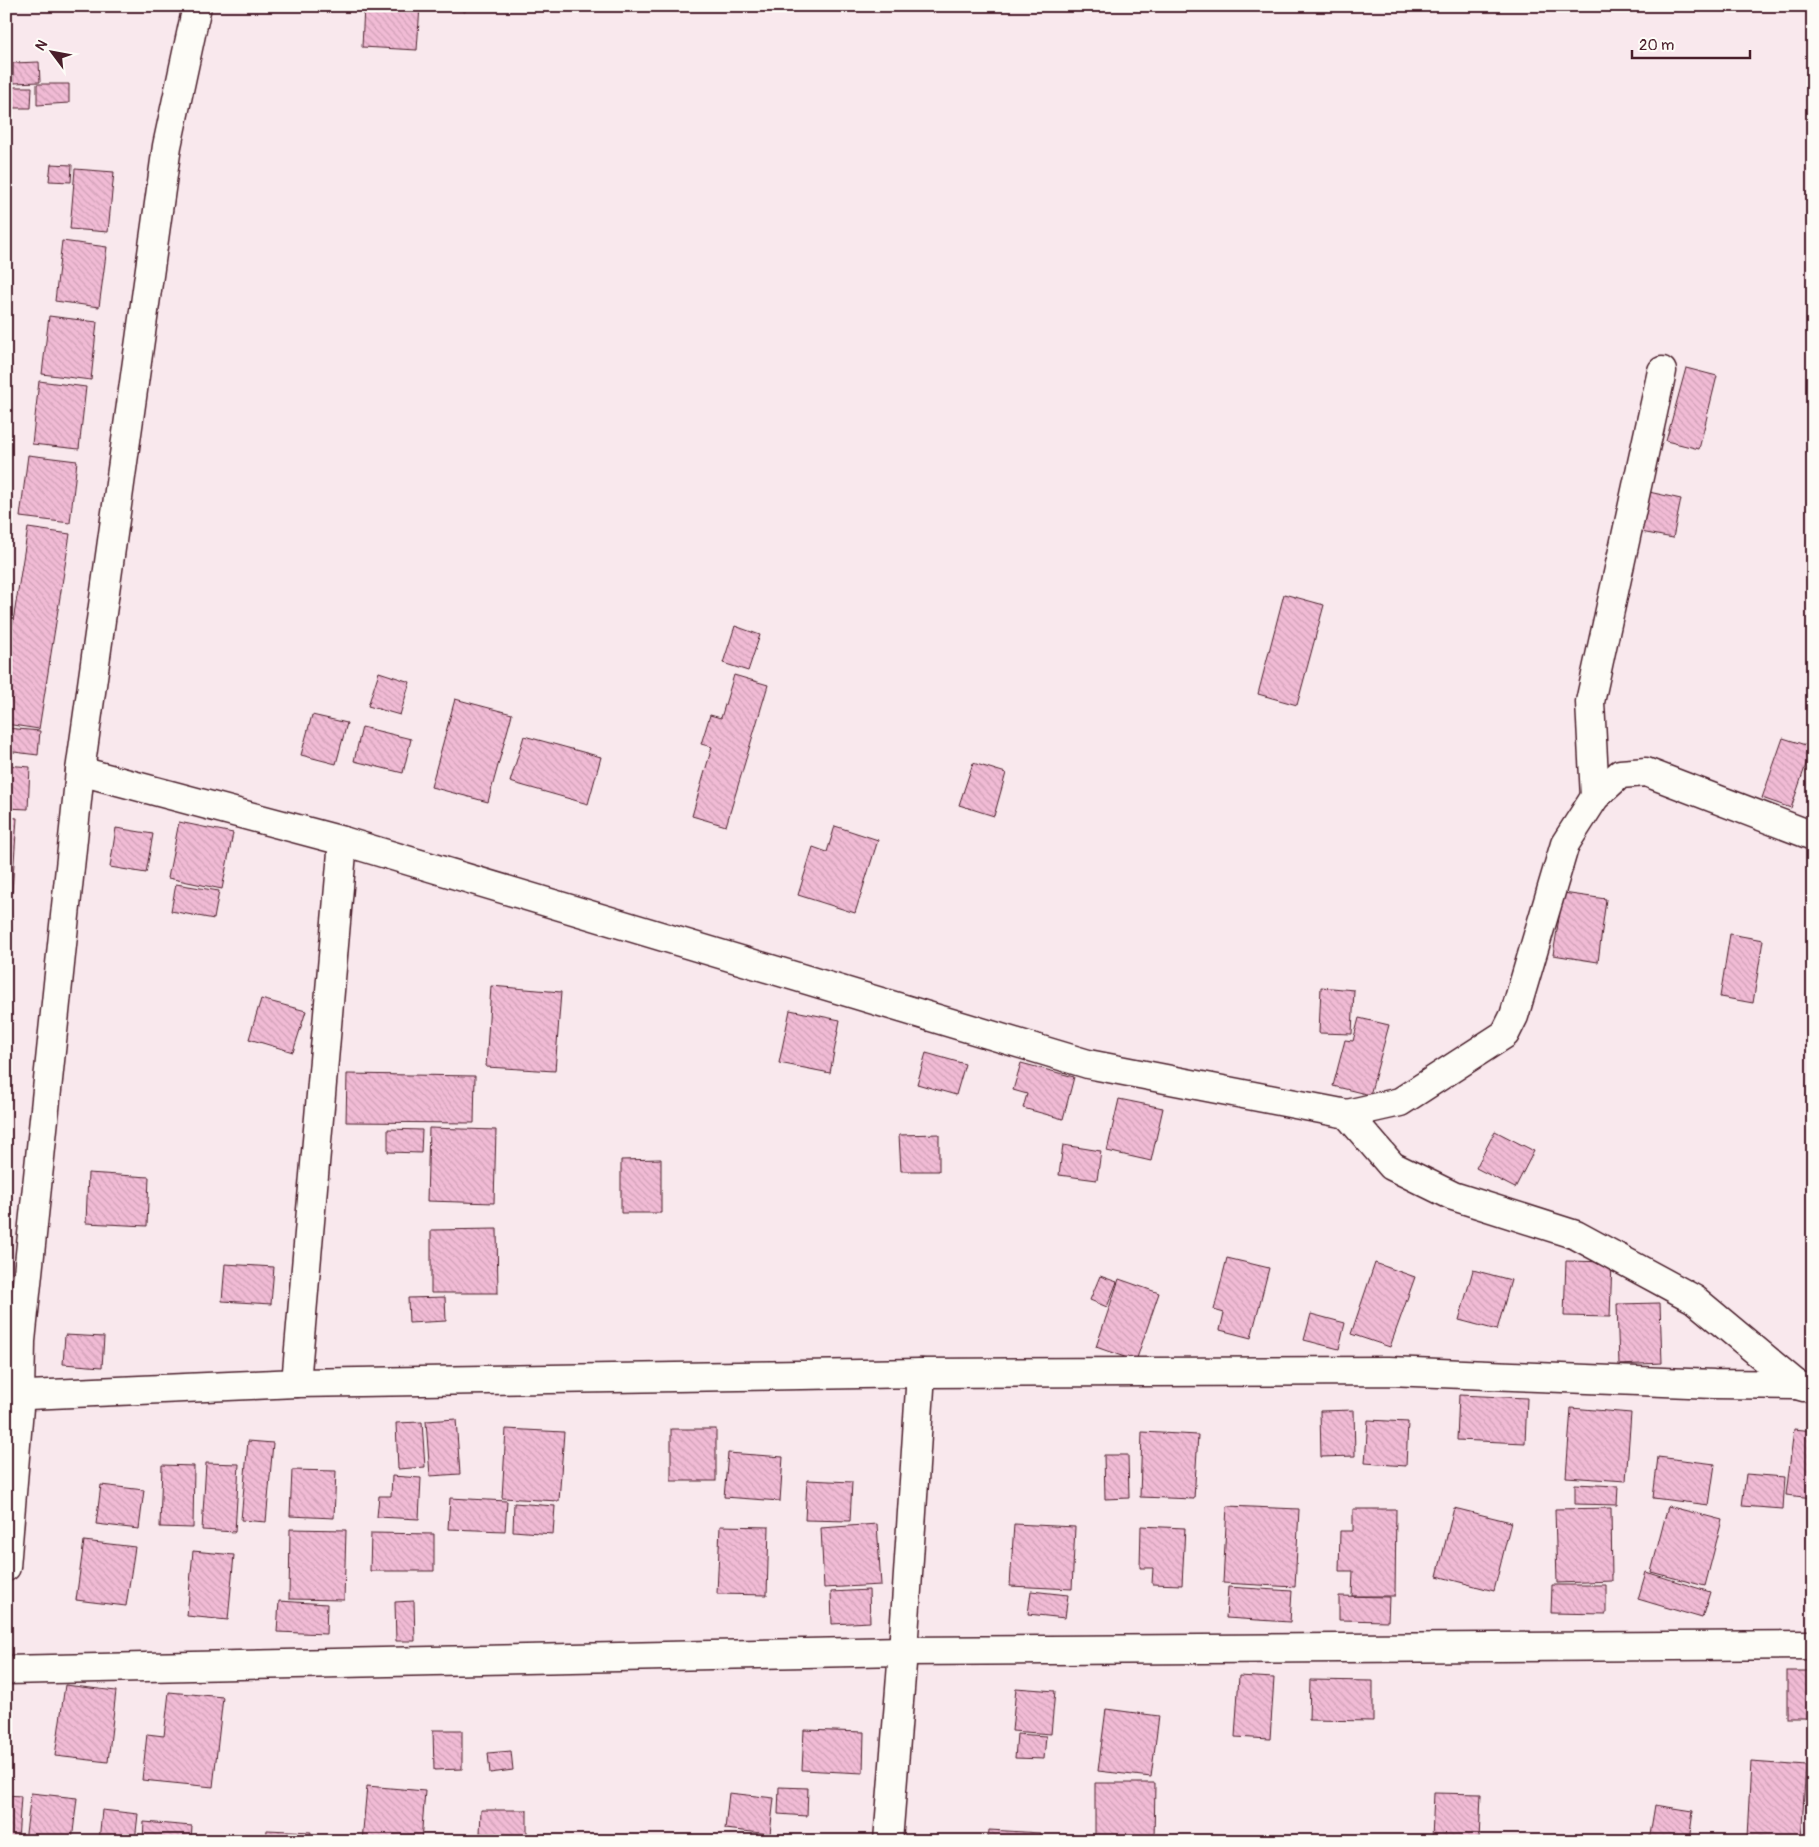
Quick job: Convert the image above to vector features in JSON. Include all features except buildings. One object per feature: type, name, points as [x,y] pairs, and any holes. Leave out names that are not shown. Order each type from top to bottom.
[{"type":"street","points":[[6,1567],[13,1395],[21,1341],[80,771],[167,146],[197,6]]},
{"type":"street","points":[[1595,796],[1590,702],[1662,371]]},
{"type":"street","points":[[80,771],[343,841],[1088,1064],[1347,1114],[1400,1102],[1506,1034],[1514,1016],[1565,844],[1595,796],[1620,774],[1646,772],[1813,836]]},
{"type":"street","points":[[296,1383],[343,841]]},
{"type":"street","points":[[1347,1114],[1392,1166],[1453,1196],[1576,1235],[1694,1299],[1805,1387]]},
{"type":"street","points":[[13,1395],[296,1383],[921,1373],[1389,1371],[1805,1387]]},
{"type":"street","points":[[888,1841],[903,1651],[921,1373]]},
{"type":"street","points":[[6,1670],[903,1651],[1813,1645]]}]
